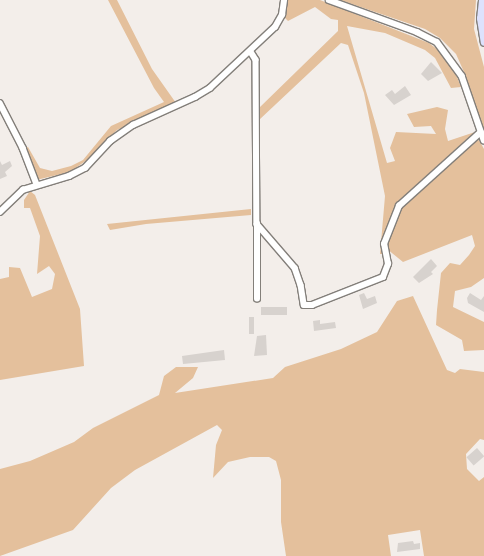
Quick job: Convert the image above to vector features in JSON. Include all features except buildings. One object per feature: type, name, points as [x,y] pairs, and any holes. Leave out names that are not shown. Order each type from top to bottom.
[{"type":"main road","points":[[482,0],[480,18],[484,42]]},
{"type":"street","points":[[0,212],[18,194],[37,184],[70,176],[85,168],[121,132],[196,97],[251,52],[279,21],[284,0]]},
{"type":"street","points":[[329,0],[418,32],[437,42],[462,76],[484,140]]},
{"type":"street","points":[[251,52],[256,60],[257,299]]},
{"type":"street","points":[[0,103],[23,148],[37,184]]},
{"type":"street","points":[[257,224],[295,268],[301,285],[304,305],[312,305],[383,277],[388,264],[384,244],[399,206],[481,132]]},
{"type":"shaded area","points":[[108,0],[117,0],[152,69],[176,103],[117,130],[87,160],[70,172],[36,180],[20,149],[28,147],[40,168],[52,171],[71,166],[83,160],[111,126],[164,102],[154,88]]},
{"type":"shaded area","points":[[287,0],[320,0],[429,43],[442,53],[454,69],[461,87],[451,88],[435,58],[425,50],[385,33],[347,26],[387,163],[395,161],[390,148],[396,132],[436,134],[431,126],[414,127],[407,114],[437,107],[448,110],[445,129],[448,141],[475,132],[397,204],[385,231],[383,254],[380,254],[385,196],[364,93],[348,45],[341,43],[259,120],[259,108],[338,31],[338,20],[331,19],[315,7],[288,21],[284,17]]},
{"type":"shaded area","points":[[340,0],[476,0],[474,29],[484,67],[484,134],[464,72],[456,54],[440,38],[425,29]]},
{"type":"shaded area","points":[[479,140],[484,149],[484,278],[471,287],[455,291],[453,307],[484,322],[484,350],[464,351],[462,340],[436,325],[437,310],[441,273],[450,263],[460,265],[469,255],[475,246],[472,235],[403,262],[387,249],[388,234],[406,200],[472,143]]},
{"type":"shaded area","points":[[30,191],[35,195],[80,309],[84,366],[0,380],[0,279],[9,277],[9,267],[20,268],[32,297],[52,289],[55,274],[49,266],[37,274],[40,236],[30,208],[24,208],[24,200]]},
{"type":"shaded area","points":[[251,209],[251,215],[146,224],[110,230],[107,224]]},
{"type":"shaded area","points":[[413,296],[447,370],[455,373],[460,369],[484,372],[484,440],[480,439],[466,454],[467,469],[479,481],[484,477],[484,556],[424,556],[420,530],[388,535],[391,556],[286,556],[281,522],[281,480],[276,461],[269,457],[250,457],[228,462],[213,478],[216,445],[222,430],[217,425],[135,470],[111,488],[73,530],[0,556],[0,469],[30,461],[74,442],[93,428],[159,395],[164,376],[176,367],[198,367],[193,378],[175,393],[273,378],[285,367],[341,349],[377,332],[397,301]]}]
